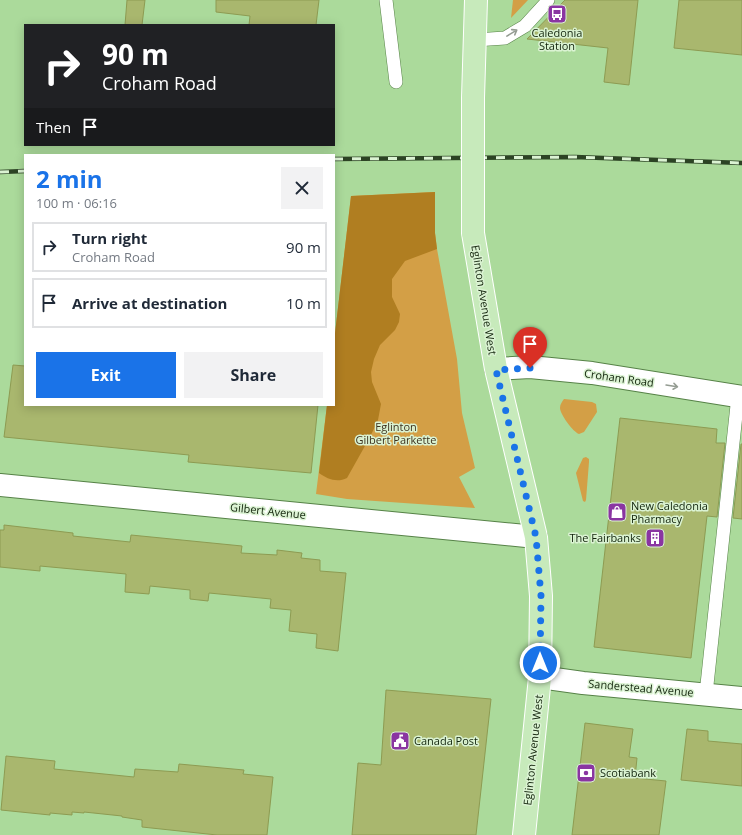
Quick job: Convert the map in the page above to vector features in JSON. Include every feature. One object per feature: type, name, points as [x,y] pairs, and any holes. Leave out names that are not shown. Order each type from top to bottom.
[{"type":"main road","name":"Eglinton Avenue West","points":[[476,0],[473,98],[473,233],[496,370],[536,537],[541,596],[540,677],[524,835]]},
{"type":"street","name":"Croham Road","points":[[496,370],[530,368],[592,373],[740,396]]},
{"type":"street","name":"Gilbert Avenue","points":[[0,485],[536,537]]},
{"type":"street","name":"Sanderstead Avenue","points":[[540,677],[742,698]]},
{"type":"lane","points":[[386,0],[396,82]]},
{"type":"lane","points":[[474,40],[505,38],[525,26],[548,0]]},
{"type":"lane","points":[[706,694],[740,396]]},
{"type":"green space","points":[[513,0],[528,0],[511,18]]},
{"type":"green space","name":"Eglinton Gilbert Parkette","points":[[435,192],[435,233],[437,249],[457,359],[462,413],[475,468],[459,477],[475,508],[347,499],[316,494],[327,406],[335,406],[335,333],[351,196]]},
{"type":"green space","points":[[564,399],[592,402],[596,404],[597,412],[584,432],[579,434],[576,433],[564,418],[560,408]]},
{"type":"green space","points":[[586,457],[589,459],[589,462],[585,502],[583,501],[576,473],[583,458]]},
{"type":"shaded area","points":[[435,192],[435,233],[437,249],[405,261],[392,279],[392,297],[400,314],[399,322],[395,330],[380,345],[374,359],[371,372],[372,382],[381,404],[378,420],[347,478],[336,480],[329,479],[319,473],[327,406],[335,406],[335,333],[351,196]]},
{"type":"building","points":[[127,0],[145,0],[142,24],[125,24]]},
{"type":"building","points":[[216,0],[319,0],[316,24],[249,24],[250,16],[216,12]]},
{"type":"building","points":[[565,0],[638,0],[629,85],[604,82],[608,48],[527,39]]},
{"type":"building","points":[[679,0],[742,0],[742,55],[674,48]]},
{"type":"building","points":[[13,365],[24,366],[24,406],[318,406],[311,473],[188,462],[189,455],[4,437]]},
{"type":"building","name":"The Fairbanks","points":[[620,418],[717,429],[716,443],[725,443],[717,517],[707,516],[691,658],[594,647]]},
{"type":"building","points":[[742,444],[742,519],[733,518]]},
{"type":"building","points":[[4,525],[73,533],[73,536],[130,542],[131,535],[242,546],[241,553],[277,555],[277,550],[302,553],[301,558],[320,560],[320,571],[346,573],[338,651],[316,648],[317,634],[289,631],[291,610],[270,608],[271,599],[209,593],[208,601],[190,599],[190,590],[150,586],[149,594],[125,592],[126,574],[40,566],[40,571],[0,567],[0,530],[4,530]]},
{"type":"building","points":[[386,690],[491,699],[476,835],[352,835],[358,763],[381,765]]},
{"type":"building","points":[[585,723],[633,729],[629,757],[637,758],[635,778],[666,781],[659,835],[572,835]]},
{"type":"building","points":[[687,729],[708,731],[708,741],[742,744],[742,786],[681,780]]},
{"type":"building","points":[[6,756],[55,761],[54,769],[134,777],[135,769],[178,772],[179,764],[244,770],[243,774],[273,777],[267,835],[217,835],[142,827],[142,820],[122,816],[84,812],[72,812],[72,815],[50,813],[50,815],[1,810]]},
{"type":"railway","points":[[335,159],[575,157],[742,163]]},
{"type":"railway","points":[[0,172],[24,171]]},
{"type":"place","name":"Caledonia Station","points":[[557,14]]},
{"type":"place","name":"New Caledonia Pharmacy","points":[[617,512]]},
{"type":"place","name":"The Fairbanks","points":[[655,538]]},
{"type":"place","name":"Canada Post","points":[[400,741]]},
{"type":"place","name":"Scotiabank","points":[[586,773]]},
{"type":"route","points":[[530,368],[496,370],[536,537],[541,596],[540,663]]}]
